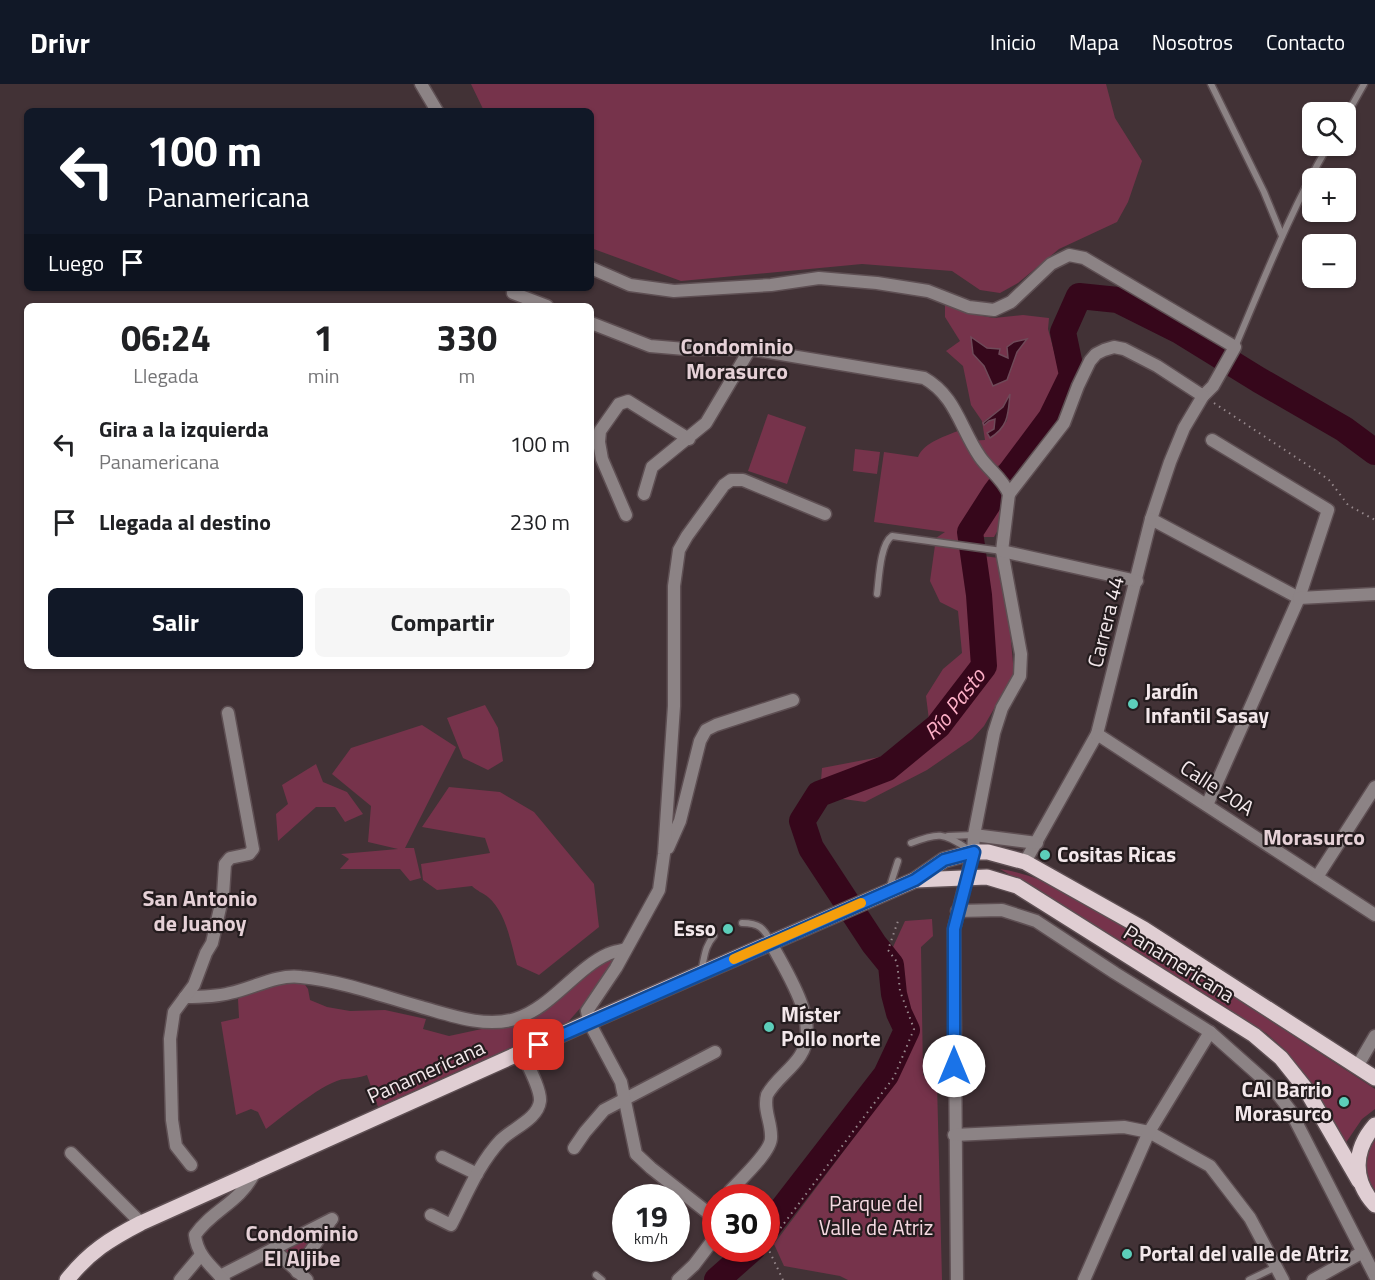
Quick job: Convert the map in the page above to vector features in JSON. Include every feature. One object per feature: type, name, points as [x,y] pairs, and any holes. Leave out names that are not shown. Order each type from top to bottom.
[{"type":"main road","name":"Panamericana","points":[[67,1280],[82,1261],[114,1238],[141,1223],[589,1022],[915,880],[944,860],[974,852],[988,852],[1025,862],[1144,929],[1375,1078]]},
{"type":"main road","name":"Panamericana","points":[[915,880],[987,878],[1017,886],[1254,1035],[1281,1058],[1305,1089],[1367,1194],[1375,1215]]},
{"type":"main road","points":[[1367,1194],[1357,1166],[1359,1150],[1366,1135],[1375,1125]]},
{"type":"street","points":[[421,84],[435,108]]},
{"type":"street","points":[[594,269],[630,285],[674,291],[771,285],[819,278],[877,283],[928,291],[969,307],[994,310],[1011,302],[1051,264],[1069,255],[1084,258],[1233,350]]},
{"type":"street","points":[[513,293],[538,303]]},
{"type":"street","points":[[594,324],[650,346],[685,349],[750,349],[924,378],[938,386],[948,398],[982,460],[1007,490]]},
{"type":"street","points":[[957,1280],[954,929],[974,852],[974,835],[994,733],[1002,708],[1020,676],[1021,654],[1002,551],[1007,490],[1065,423],[1090,361],[1104,350],[1114,347],[1124,349],[1158,366],[1203,396]]},
{"type":"street","points":[[644,494],[652,467],[706,423],[750,349]]},
{"type":"street","name":"Carrera 44","points":[[1025,862],[1097,734],[1151,519],[1184,428],[1203,396],[1213,386],[1233,350]]},
{"type":"street","points":[[626,515],[602,459],[599,442],[600,431],[619,404],[628,401],[689,439]]},
{"type":"street","points":[[1207,805],[1299,598],[1328,510],[1212,440]]},
{"type":"street","points":[[702,1208],[636,1154],[621,1082],[589,1022],[587,1011],[588,1006],[616,968],[659,890],[664,854],[674,706],[674,586],[679,550],[724,485],[731,480],[743,480],[825,514]]},
{"type":"street","points":[[1151,519],[1299,598],[1375,594]]},
{"type":"street","points":[[1002,551],[1137,581]]},
{"type":"street","points":[[664,854],[680,821],[700,741],[706,730],[716,724],[793,700]]},
{"type":"street","points":[[191,1165],[176,1146],[172,1120],[170,1039],[174,1012],[194,985],[212,943],[223,895],[225,864],[230,858],[249,854],[253,849],[228,713]]},
{"type":"street","name":"Calle 20A","points":[[1097,734],[1375,915]]},
{"type":"street","points":[[1317,877],[1375,787]]},
{"type":"street","points":[[974,835],[1037,843]]},
{"type":"street","points":[[957,911],[1002,910],[1036,921],[1210,1032],[1272,1087],[1290,1110],[1361,1253],[1375,1276]]},
{"type":"street","points":[[736,1184],[769,1145],[771,1139],[765,1102],[767,1095],[801,1055],[808,1031],[806,1016],[771,943]]},
{"type":"street","points":[[185,997],[231,993],[290,976],[354,988],[472,1020],[494,1022],[515,1019],[540,1006],[608,954],[626,949]]},
{"type":"street","points":[[1115,973],[1126,956]]},
{"type":"street","points":[[1084,1280],[1149,1132],[1210,1032]]},
{"type":"street","points":[[1358,1065],[1375,1036]]},
{"type":"street","points":[[574,1148],[599,1113],[715,1052]]},
{"type":"street","points":[[431,1215],[452,1225],[477,1174],[501,1140],[536,1112],[540,1094],[522,1053]]},
{"type":"street","points":[[954,1135],[1124,1127],[1149,1132],[1210,1166],[1250,1218],[1283,1280]]},
{"type":"street","points":[[71,1153],[141,1223]]},
{"type":"street","points":[[442,1157],[477,1174]]},
{"type":"street","points":[[255,1172],[249,1185],[239,1196],[200,1226],[195,1235],[196,1244],[201,1255],[222,1278],[273,1249],[332,1220],[302,1276],[273,1249]]},
{"type":"street","points":[[1313,1280],[1361,1253]]},
{"type":"street","points":[[180,1280],[201,1255]]},
{"type":"street","points":[[678,1280],[694,1266],[702,1255]]},
{"type":"lane","points":[[1211,84],[1264,192],[1282,236]]},
{"type":"lane","points":[[1354,102],[1364,84]]},
{"type":"lane","points":[[1233,350],[1282,236],[1322,156]]},
{"type":"lane","points":[[877,594],[884,549],[887,539],[892,536],[1002,551]]},
{"type":"lane","points":[[911,843],[937,834],[974,835]]},
{"type":"lane","points":[[946,836],[974,852]]},
{"type":"lane","points":[[885,892],[898,861]]},
{"type":"lane","points":[[742,923],[759,925],[766,931],[771,943]]},
{"type":"lane","points":[[701,974],[703,954],[707,944],[714,936]]},
{"type":"lane","points":[[1249,1280],[1276,1267]]},
{"type":"path","points":[[1203,396],[1318,472],[1329,480],[1348,505],[1375,520]]},
{"type":"path","points":[[783,1280],[767,1246],[894,1077],[914,1029],[900,991],[897,962],[888,950],[898,921]]},
{"type":"green space","points":[[471,84],[1106,84],[1115,118],[1142,161],[1128,202],[1117,222],[1059,249],[1018,283],[1000,293],[980,290],[952,271],[862,264],[681,281],[594,249],[594,108],[483,108]]},
{"type":"green space","points":[[945,293],[971,314],[994,318],[1023,315],[1049,318],[1048,329],[1061,377],[1057,393],[1043,418],[1014,454],[990,472],[1007,491],[1003,521],[994,537],[976,537],[975,555],[999,558],[1007,597],[1014,674],[984,726],[972,739],[927,770],[865,802],[836,798],[821,781],[822,768],[885,756],[905,743],[929,720],[926,696],[943,669],[962,653],[958,611],[940,602],[930,581],[936,538],[945,532],[874,522],[884,452],[918,457],[930,443],[960,430],[968,441],[985,440],[982,421],[971,405],[963,366],[946,351],[960,341],[945,317]],"holes":[[[1026,339],[1017,352],[1009,372],[993,386],[984,366],[987,348],[999,349],[998,354],[1009,358]],[[1009,396],[1007,421],[997,433],[994,429],[995,418],[983,422],[1003,407]]]},
{"type":"green space","points":[[768,414],[806,427],[787,484],[748,471]]},
{"type":"green space","points":[[855,449],[880,452],[877,474],[853,471]]},
{"type":"green space","points":[[485,705],[498,728],[503,761],[488,770],[463,758],[447,718]]},
{"type":"green space","points":[[422,725],[456,747],[405,848],[414,848],[421,878],[410,881],[400,869],[340,869],[349,859],[341,854],[398,849],[368,842],[371,806],[332,774],[351,748]]},
{"type":"green space","points":[[316,764],[323,782],[347,792],[363,814],[345,822],[335,807],[316,807],[278,841],[276,814],[288,804],[282,785]]},
{"type":"green space","points":[[449,787],[500,792],[534,812],[594,884],[599,927],[539,975],[517,965],[504,919],[488,897],[472,886],[437,890],[423,880],[421,864],[490,853],[485,838],[422,827]]},
{"type":"green space","points":[[1000,869],[1051,884],[1102,910],[1127,926],[1375,1089],[1375,1109],[1362,1119],[1345,1144],[1317,1094],[1285,1050],[1266,1033],[1208,1000],[1113,937]]},
{"type":"green space","name":"Parque del Valle de Atriz","points":[[932,919],[933,936],[921,947],[923,1075],[937,1083],[942,1280],[848,1280],[840,1276],[784,1266],[780,1257],[780,1236],[897,1080],[918,1030],[903,988],[901,959],[893,947],[905,921]]},
{"type":"green space","points":[[614,957],[616,960],[605,980],[568,1022],[378,1107],[367,1075],[337,1081],[327,1086],[304,1100],[266,1129],[258,1112],[251,1109],[236,1115],[221,1022],[239,1018],[238,999],[252,990],[268,985],[303,982],[308,989],[310,1000],[327,1007],[350,1011],[385,1010],[426,1019],[423,1029],[449,1036],[505,1024],[607,958]]},
{"type":"green space","points":[[1375,1140],[1375,1190],[1367,1171],[1367,1158]]},
{"type":"green space","points":[[307,1239],[313,1244],[297,1267],[279,1251]]},
{"type":"shaded area","points":[[971,337],[987,348],[1000,349],[999,354],[1008,358],[1007,347],[1014,342],[1027,339],[1017,352],[1007,380],[993,386],[984,366],[973,354]]},
{"type":"shaded area","points":[[1010,394],[1008,414],[1004,424],[990,438],[987,433],[994,429],[995,419],[984,425],[983,423],[1003,407]]},
{"type":"waterway","name":"Río Pasto","points":[[780,1212],[886,1075],[907,1030],[894,994],[891,965],[874,944],[811,848],[802,821],[819,794],[887,768],[938,726],[984,666],[979,595],[970,532],[995,493],[1051,418],[1072,375],[1063,332],[1079,296],[1118,300],[1178,330],[1344,429],[1375,452]]},
{"type":"waterway","name":"Río Pasto","points":[[717,1280],[737,1262]]},
{"type":"slow traffic","points":[[734,959],[861,903]]},
{"type":"place","name":"Jardín Infantil Sasay","points":[[1133,704]]},
{"type":"place","name":"Cositas Ricas","points":[[1045,855]]},
{"type":"place","name":"Esso","points":[[728,929]]},
{"type":"place","name":"Míster Pollo norte","points":[[769,1027]]},
{"type":"place","name":"CAI Barrio Morasurco","points":[[1344,1102]]},
{"type":"place","name":"Portal del valle de Atriz","points":[[1127,1254]]},
{"type":"district","name":"Condominio Morasurco","points":[[737,358]]},
{"type":"district","name":"Morasurco","points":[[1314,837]]},
{"type":"district","name":"San Antonio de Juanoy","points":[[200,910]]},
{"type":"district","name":"Condominio El Aljibe","points":[[302,1246]]},
{"type":"route","points":[[539,1045],[915,880],[944,860],[974,852],[954,929],[954,1066]]}]
